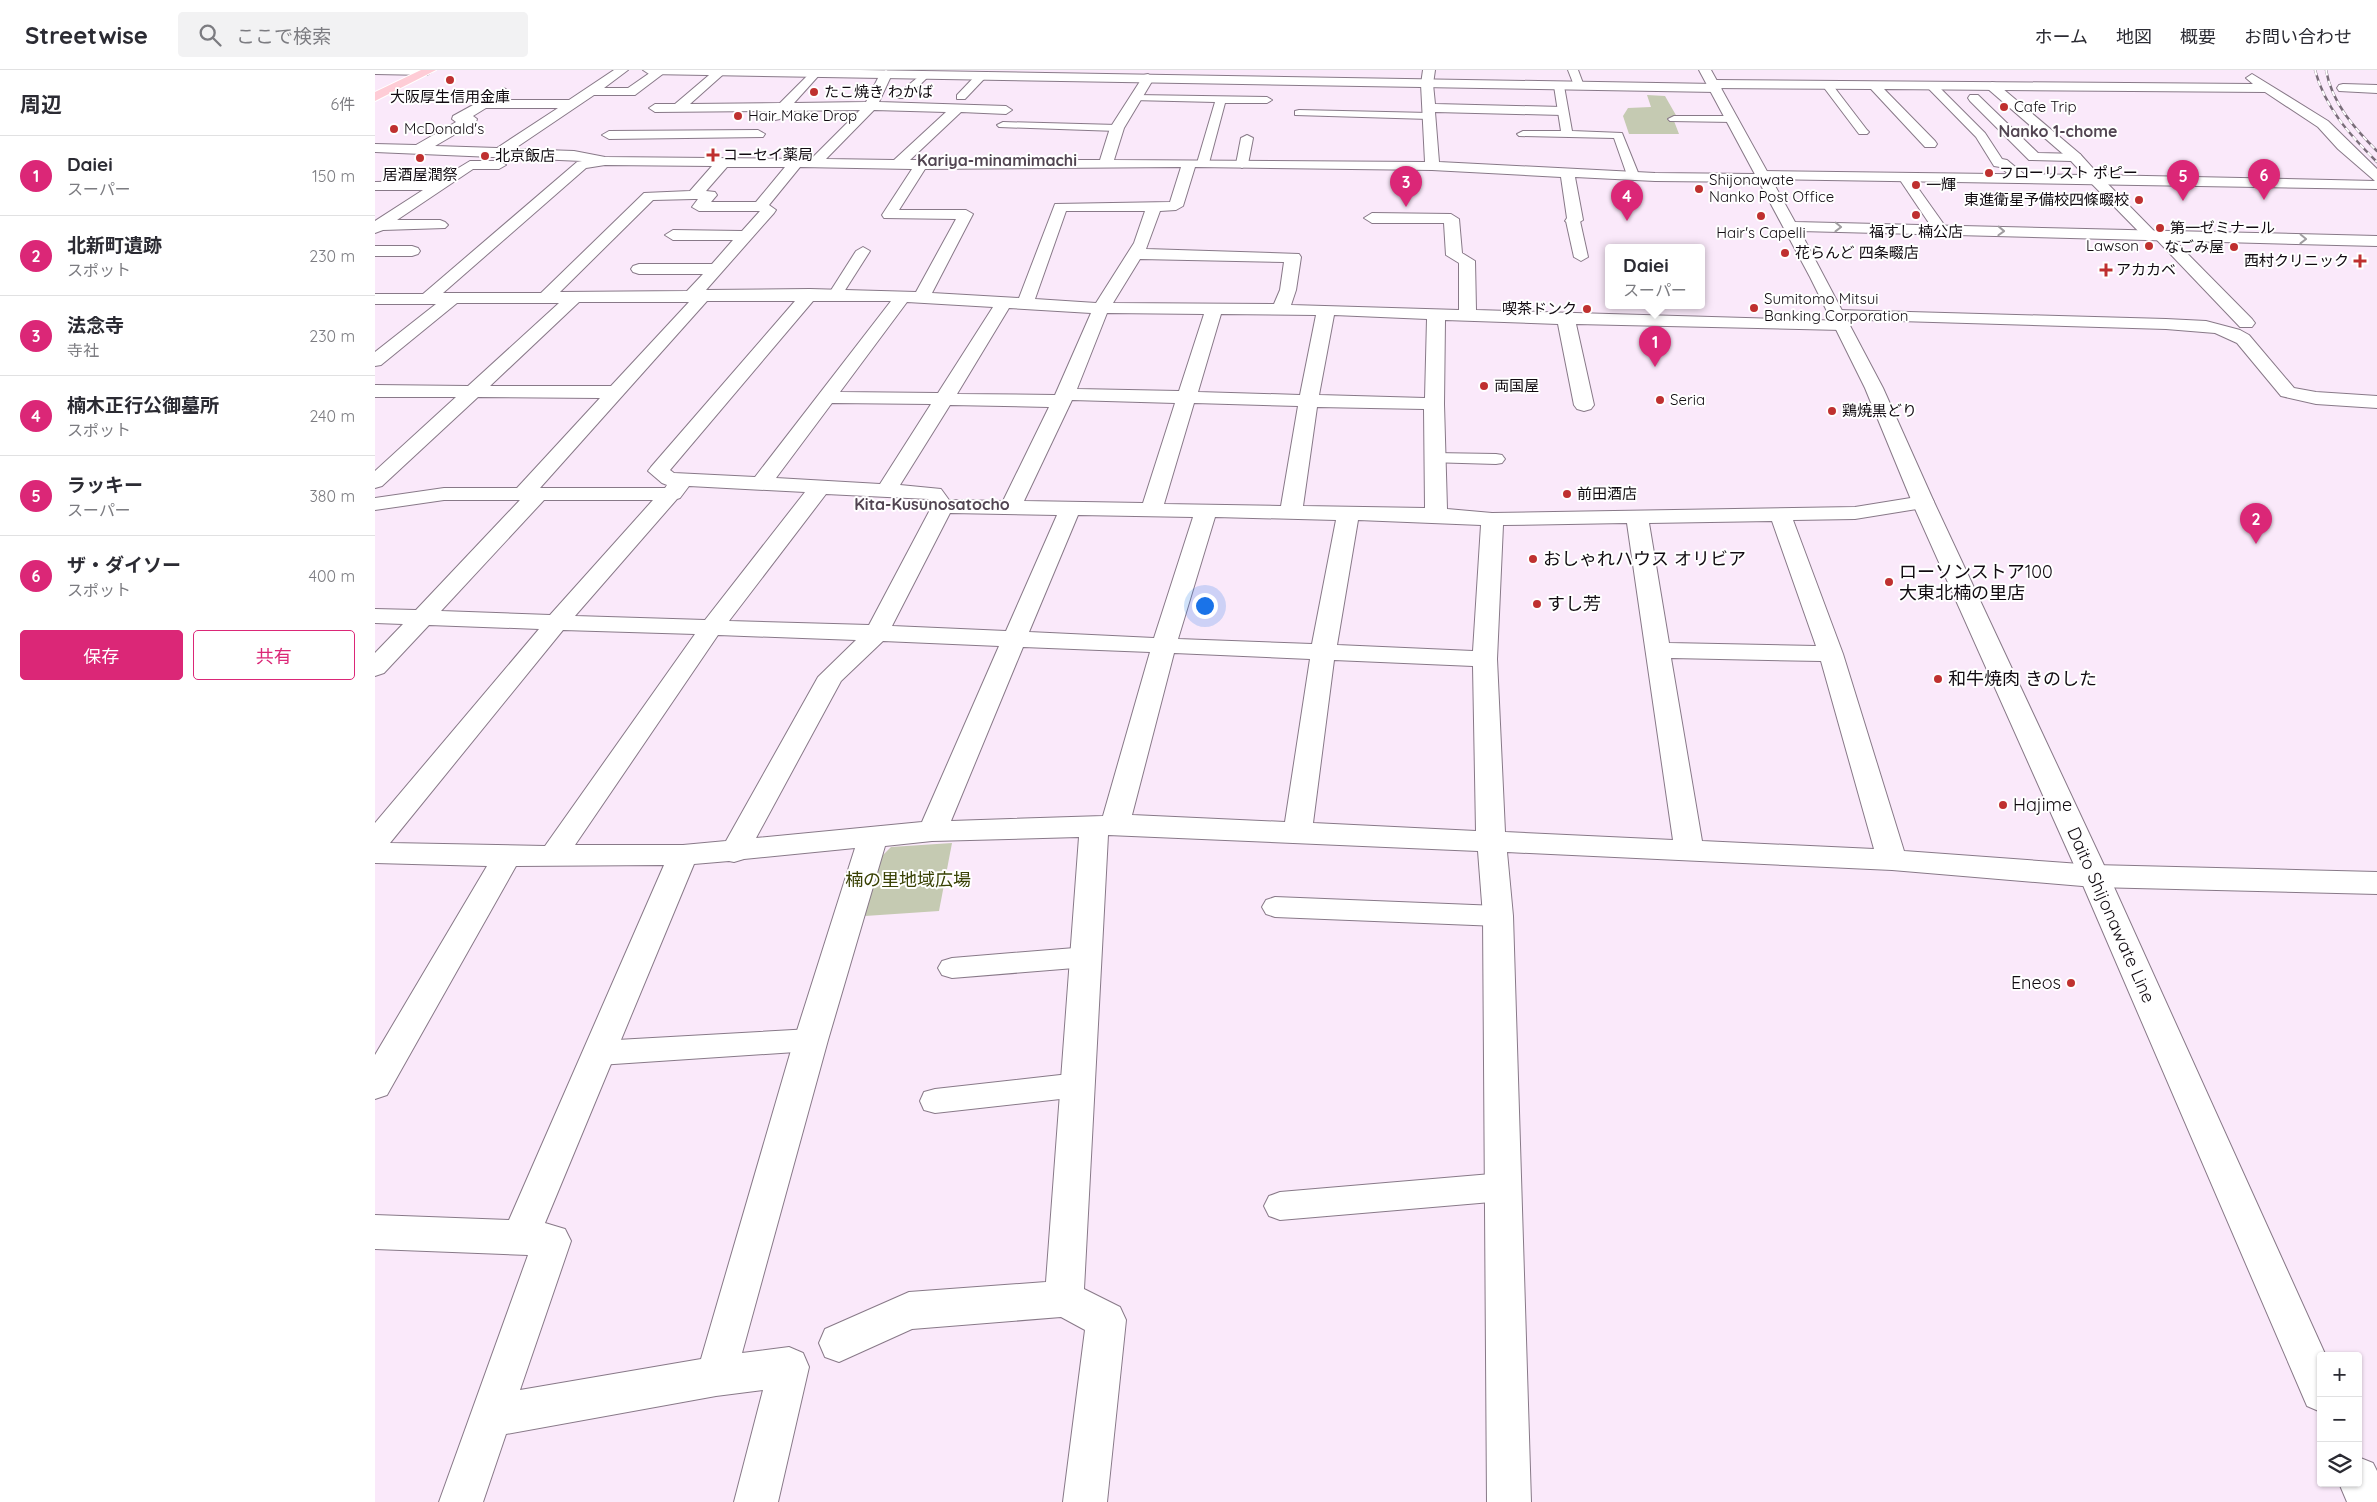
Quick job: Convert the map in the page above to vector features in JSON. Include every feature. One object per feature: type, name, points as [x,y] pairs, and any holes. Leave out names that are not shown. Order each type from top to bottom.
[{"type":"highway","points":[[375,97],[429,70]]},
{"type":"street","points":[[375,70],[429,70]]},
{"type":"street","points":[[487,165],[621,70]]},
{"type":"street","points":[[649,70],[1154,76],[1559,86],[1830,85],[1934,80],[1946,92],[1996,86],[2266,88]]},
{"type":"street","points":[[590,91],[631,92],[662,70]]},
{"type":"street","points":[[1429,70],[1427,84],[1432,166]]},
{"type":"street","name":"Daito Shijonawate Line","points":[[1705,70],[1840,320],[1874,388],[1923,502],[2094,876],[2317,1383]]},
{"type":"street","points":[[1821,70],[1830,85]]},
{"type":"street","points":[[2241,70],[2323,124],[2343,146],[2377,177]]},
{"type":"street","points":[[678,108],[721,71]]},
{"type":"street","points":[[694,196],[758,134],[815,73]]},
{"type":"street","points":[[815,163],[871,106],[886,74]]},
{"type":"street","points":[[2128,86],[2114,75],[1987,74],[1996,86],[2075,157],[2096,180],[2246,322]]},
{"type":"street","points":[[1106,164],[1117,128],[1136,98],[1154,76]]},
{"type":"street","points":[[1878,82],[1930,144]]},
{"type":"street","points":[[2343,88],[2377,89]]},
{"type":"street","points":[[386,165],[471,119],[458,119],[503,92]]},
{"type":"street","points":[[1974,98],[2034,157],[2075,157]]},
{"type":"street","points":[[655,108],[783,108],[959,103],[1006,110]]},
{"type":"street","points":[[898,164],[959,103]]},
{"type":"street","points":[[483,104],[571,104]]},
{"type":"street","points":[[1429,112],[1562,111]]},
{"type":"street","points":[[427,298],[628,120]]},
{"type":"street","points":[[609,135],[758,134]]},
{"type":"street","points":[[375,148],[505,151],[582,161]]},
{"type":"street","points":[[377,227],[470,165],[582,161],[921,165],[1242,164],[1432,166],[1633,175],[2021,178],[2377,185]]},
{"type":"street","points":[[760,206],[796,163]]},
{"type":"street","points":[[1026,302],[1060,206],[1176,206],[1196,164]]},
{"type":"street","points":[[921,165],[889,215],[966,214],[922,297]]},
{"type":"street","points":[[1573,222],[1575,220],[1567,173],[1574,172]]},
{"type":"street","points":[[375,186],[440,185]]},
{"type":"street","points":[[375,668],[422,618],[531,494],[614,392],[699,295],[716,269],[769,210],[760,206],[699,207],[710,196],[649,196],[545,298]]},
{"type":"street","points":[[1011,507],[1063,397],[1101,308],[1137,254],[1154,207]]},
{"type":"street","points":[[1372,218],[1451,219],[1454,255],[1467,260],[1468,316]]},
{"type":"street","points":[[377,227],[440,225]]},
{"type":"street","points":[[1790,226],[2377,241]]},
{"type":"street","points":[[673,236],[746,236]]},
{"type":"street","points":[[375,251],[412,251]]},
{"type":"street","points":[[1137,254],[1293,257],[1288,290],[1281,310]]},
{"type":"street","points":[[639,269],[716,269]]},
{"type":"street","points":[[678,487],[658,470],[810,294]]},
{"type":"street","points":[[375,298],[574,298],[835,294],[1026,302],[1101,308],[1326,310],[1566,320],[1840,320],[2166,324],[2217,328],[2233,333],[2243,339],[2288,392],[2316,398],[2377,402]]},
{"type":"street","points":[[761,484],[903,296]]},
{"type":"street","points":[[375,361],[453,298]]},
{"type":"street","points":[[375,482],[574,298]]},
{"type":"street","points":[[886,491],[1005,301]]},
{"type":"street","points":[[1152,510],[1214,309]]},
{"type":"street","points":[[1291,513],[1308,401],[1326,310]]},
{"type":"street","points":[[1435,515],[1434,404],[1436,315]]},
{"type":"street","points":[[1566,320],[1583,406]]},
{"type":"street","points":[[375,392],[614,392]]},
{"type":"street","points":[[826,397],[1187,397],[1434,404]]},
{"type":"street","points":[[375,504],[444,494],[531,494],[761,484],[934,493],[943,506]]},
{"type":"street","points":[[375,842],[557,622],[678,487]]},
{"type":"street","points":[[554,854],[711,628],[819,488]]},
{"type":"street","points":[[943,506],[1435,515],[1492,519],[1855,513],[1923,502]]},
{"type":"street","points":[[734,852],[831,677],[877,633],[943,506]]},
{"type":"street","points":[[932,831],[1071,509]]},
{"type":"street","points":[[1064,1299],[1087,957],[1105,826],[1206,510]]},
{"type":"street","points":[[1299,831],[1323,653],[1348,514]]},
{"type":"street","points":[[1780,514],[1831,654],[1892,860]]},
{"type":"street","points":[[1637,516],[1689,851]]},
{"type":"street","points":[[1492,519],[1485,659],[1491,840],[1497,916],[1509,1502]]},
{"type":"street","points":[[375,616],[877,633],[1485,659]]},
{"type":"street","points":[[1658,650],[1831,654]]},
{"type":"street","points":[[375,853],[507,856],[554,854],[683,855],[734,852],[932,831],[1105,826],[1299,831],[1892,860],[2094,876],[2377,883]]},
{"type":"street","points":[[716,1376],[811,1040],[873,836]]},
{"type":"street","points":[[520,1236],[683,855]]},
{"type":"street","points":[[375,1085],[507,856]]},
{"type":"street","points":[[375,1232],[520,1236],[552,1240],[461,1502]]},
{"type":"street","points":[[839,1343],[909,1311],[1064,1299],[1106,1320],[1085,1502]]},
{"type":"street","points":[[490,1416],[716,1376],[789,1366],[756,1502]]},
{"type":"street","points":[[2362,1487],[2369,1502]]},
{"type":"lane","points":[[1573,70],[1579,86]]},
{"type":"lane","points":[[902,96],[919,73]]},
{"type":"lane","points":[[959,103],[985,74]]},
{"type":"lane","points":[[1830,85],[1863,132]]},
{"type":"lane","points":[[1559,86],[1567,134]]},
{"type":"lane","points":[[1946,92],[1974,98]]},
{"type":"lane","points":[[1946,92],[1981,135],[1998,163],[2003,163],[2021,178]]},
{"type":"lane","points":[[1136,98],[1267,100]]},
{"type":"lane","points":[[1196,164],[1221,99]]},
{"type":"lane","points":[[1299,112],[1429,112]]},
{"type":"lane","points":[[1674,119],[1732,119]]},
{"type":"lane","points":[[1003,125],[1117,128]]},
{"type":"lane","points":[[1523,134],[1618,135],[1633,175]]},
{"type":"lane","points":[[1242,164],[1247,138]]},
{"type":"lane","points":[[1904,177],[1940,229]]},
{"type":"lane","points":[[1573,222],[1581,257]]},
{"type":"lane","points":[[835,294],[863,251]]},
{"type":"lane","points":[[1434,458],[1496,459]]},
{"type":"lane","points":[[1275,907],[1497,916]]},
{"type":"lane","points":[[952,968],[1087,957]]},
{"type":"lane","points":[[599,1053],[811,1040]]},
{"type":"lane","points":[[935,1101],[1077,1086]]},
{"type":"lane","points":[[1280,1206],[1503,1188]]},
{"type":"green space","points":[[1647,95],[1665,96],[1677,117],[1674,121],[1679,134],[1629,134],[1623,116],[1628,108],[1651,107]]},
{"type":"green space","name":"楠の里地域広場","points":[[952,843],[939,911],[865,916],[877,861],[891,847]]},
{"type":"railway","points":[[2315,70],[2319,84],[2332,109],[2357,142],[2377,162]]},
{"type":"railway","points":[[2326,70],[2333,93],[2345,114],[2377,151]]},
{"type":"place","name":"大阪厚生信用金庫","points":[[450,80]]},
{"type":"place","name":"たこ焼き わかば","points":[[814,92]]},
{"type":"place","name":"Cafe Trip","points":[[2004,107]]},
{"type":"place","name":"Hair Make Drop","points":[[738,116]]},
{"type":"place","name":"McDonald's","points":[[394,129]]},
{"type":"place","name":"コーセイ薬局","points":[[713,155]]},
{"type":"place","name":"北京飯店","points":[[485,156]]},
{"type":"place","name":"居酒屋潤祭","points":[[420,158]]},
{"type":"place","name":"フローリスト ポピー","points":[[1989,173]]},
{"type":"place","name":"一輝","points":[[1916,185]]},
{"type":"place","name":"Shijonawate Nanko Post Office","points":[[1699,189]]},
{"type":"place","name":"東進衛星予備校四條畷校","points":[[2139,200]]},
{"type":"place","name":"ザ・ダイソー","points":[[2264,200]]},
{"type":"place","name":"ラッキー","points":[[2183,201]]},
{"type":"place","name":"法念寺","points":[[1406,207]]},
{"type":"place","name":"福すし 楠公店","points":[[1916,215]]},
{"type":"place","name":"Hair's Capelli","points":[[1761,216]]},
{"type":"place","name":"楠木正行公御墓所","points":[[1627,221]]},
{"type":"place","name":"第一ゼミナール","points":[[2160,228]]},
{"type":"place","name":"Lawson","points":[[2149,246]]},
{"type":"place","name":"なごみ屋","points":[[2234,247]]},
{"type":"place","name":"花らんど 四条畷店","points":[[1785,253]]},
{"type":"place","name":"西村クリニック","points":[[2360,261]]},
{"type":"place","name":"アカカベ","points":[[2106,270]]},
{"type":"place","name":"Sumitomo Mitsui Banking Corporation","points":[[1754,308]]},
{"type":"place","name":"喫茶ドンク","points":[[1587,309]]},
{"type":"place","name":"Daiei","points":[[1655,367]]},
{"type":"place","name":"両国屋","points":[[1484,386]]},
{"type":"place","name":"Seria","points":[[1660,400]]},
{"type":"place","name":"鶏焼黒どり","points":[[1832,411]]},
{"type":"place","name":"前田酒店","points":[[1567,494]]},
{"type":"place","name":"北新町遺跡","points":[[2256,544]]},
{"type":"place","name":"おしゃれハウス オリビア","points":[[1533,559]]},
{"type":"place","name":"ローソンストア100 大東北楠の里店","points":[[1889,582]]},
{"type":"place","name":"すし芳","points":[[1537,604]]},
{"type":"place","name":"和牛焼肉 きのした","points":[[1938,679]]},
{"type":"place","name":"Hajime","points":[[2003,805]]},
{"type":"place","name":"Eneos","points":[[2071,983]]},
{"type":"district","name":"Nanko 1-chome","points":[[2058,131]]},
{"type":"district","name":"Kariya-minamimachi","points":[[997,160]]},
{"type":"district","name":"Kita-Kusunosatocho","points":[[932,504]]}]
